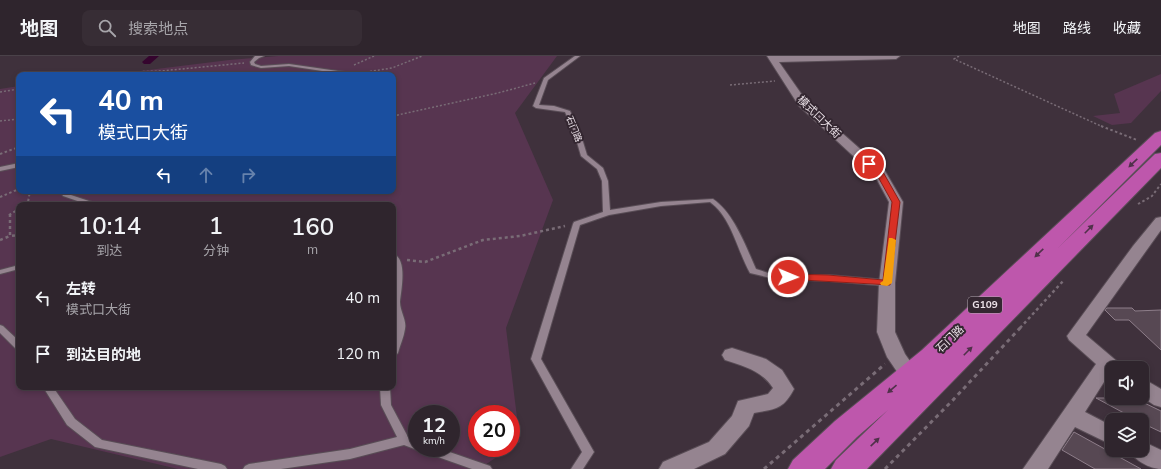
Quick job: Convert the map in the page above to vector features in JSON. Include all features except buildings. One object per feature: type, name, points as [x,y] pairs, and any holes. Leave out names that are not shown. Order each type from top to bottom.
[{"type":"highway","name":"石门路","points":[[804,469],[846,429],[937,351],[1158,146]]},
{"type":"highway","name":"石门路","points":[[847,469],[1158,146]]},
{"type":"street","points":[[772,58],[896,56]]},
{"type":"street","name":"模式口大街","points":[[772,58],[803,104],[880,174],[896,202],[887,283],[886,332],[898,358],[910,374]]},
{"type":"street","points":[[1105,362],[1076,336],[1116,279],[1161,221]]},
{"type":"street","points":[[672,469],[717,448],[740,420],[746,407],[774,401],[784,389],[776,375],[759,364],[732,355]]},
{"type":"street","points":[[1035,469],[1071,415],[1105,371]]},
{"type":"street","points":[[1149,391],[1161,399]]},
{"type":"street","points":[[1071,415],[1105,432]]},
{"type":"street","points":[[1149,455],[1161,461]]},
{"type":"lane","points":[[262,56],[257,57],[252,62],[261,66],[289,65],[343,72]]},
{"type":"lane","points":[[545,81],[578,56]]},
{"type":"lane","name":"石门路","points":[[545,81],[536,106],[567,111],[577,132],[584,156],[600,168],[605,181],[606,213]]},
{"type":"lane","points":[[0,169],[16,166]]},
{"type":"lane","points":[[64,194],[87,202]]},
{"type":"lane","points":[[577,469],[588,452],[536,359],[577,224],[606,213],[661,204],[711,200],[718,205],[732,226],[753,271],[775,277],[828,278],[887,283]]},
{"type":"lane","points":[[396,264],[399,280],[396,303],[401,328],[396,343]]},
{"type":"lane","points":[[0,272],[16,268]]},
{"type":"lane","points":[[0,328],[16,344]]},
{"type":"lane","points":[[50,390],[71,422],[99,444],[221,469]]},
{"type":"lane","points":[[385,390],[386,405],[404,440]]},
{"type":"lane","points":[[249,469],[350,454],[404,440],[408,442]]},
{"type":"lane","points":[[452,457],[486,469]]},
{"type":"path","points":[[369,72],[392,68],[422,56]]},
{"type":"path","points":[[959,56],[954,59],[1106,128],[1158,146]]},
{"type":"path","points":[[131,72],[161,71],[199,66],[252,62]]},
{"type":"path","points":[[730,84],[786,80]]},
{"type":"path","points":[[396,115],[498,93],[529,83],[545,81]]},
{"type":"path","points":[[0,92],[16,89]]},
{"type":"path","points":[[0,121],[16,119]]},
{"type":"path","points":[[0,154],[16,148]]},
{"type":"path","points":[[1135,206],[1152,196],[1161,184]]},
{"type":"path","points":[[0,196],[16,190]]},
{"type":"path","points":[[10,236],[9,215],[16,211]]},
{"type":"path","points":[[396,258],[424,262],[483,240],[520,236],[577,224]]},
{"type":"path","points":[[0,240],[16,235]]},
{"type":"path","points":[[885,469],[952,401],[1065,279]]},
{"type":"shaded area","points":[[278,56],[557,56],[515,113],[553,200],[506,328],[515,405],[468,405],[468,457],[497,457],[479,469],[178,469],[51,439],[0,457],[0,89],[16,86],[16,194],[396,194],[396,72],[132,72],[229,60]]},
{"type":"shaded area","points":[[1161,74],[1161,91],[1131,123],[1112,125],[1093,116],[1120,113],[1114,94]]},
{"type":"waterway","points":[[147,62],[155,56]]},
{"type":"slow traffic","points":[[885,283],[887,283],[892,240]]},
{"type":"route","points":[[788,277],[828,278],[887,283],[896,202],[880,174],[869,164]]}]
